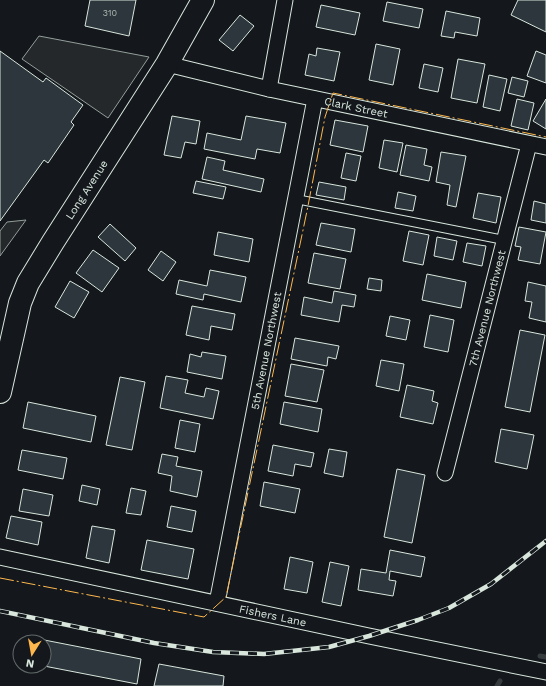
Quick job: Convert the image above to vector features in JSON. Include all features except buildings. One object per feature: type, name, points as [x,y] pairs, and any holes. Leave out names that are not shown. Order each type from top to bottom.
[{"type":"street","name":"Long Avenue","points":[[0,392],[20,303],[28,283],[167,64],[203,0]]},
{"type":"street","points":[[269,89],[285,0]]},
{"type":"street","name":"Clark Street","points":[[167,64],[269,89],[546,147]]},
{"type":"street","name":"5th Avenue Northwest","points":[[217,603],[315,99]]},
{"type":"street","name":"7th Avenue Northwest","points":[[445,473],[529,144]]},
{"type":"street","name":"Fishers Lane","points":[[0,557],[369,636],[546,672]]},
{"type":"lane","points":[[296,199],[504,240]]},
{"type":"shaded area","points":[[39,36],[149,57],[108,118],[22,59]]},
{"type":"shaded area","points":[[26,220],[0,256],[0,231],[7,222]]},
{"type":"waterway","points":[[540,656],[546,657]]},
{"type":"waterway","points":[[497,686],[500,681]]},
{"type":"railway","points":[[0,611],[154,643],[213,652],[264,654],[329,647],[369,636],[449,608],[491,584],[546,541]]},
{"type":"power","points":[[0,578],[204,617],[226,597],[307,211],[325,117],[333,93],[546,137]]}]
